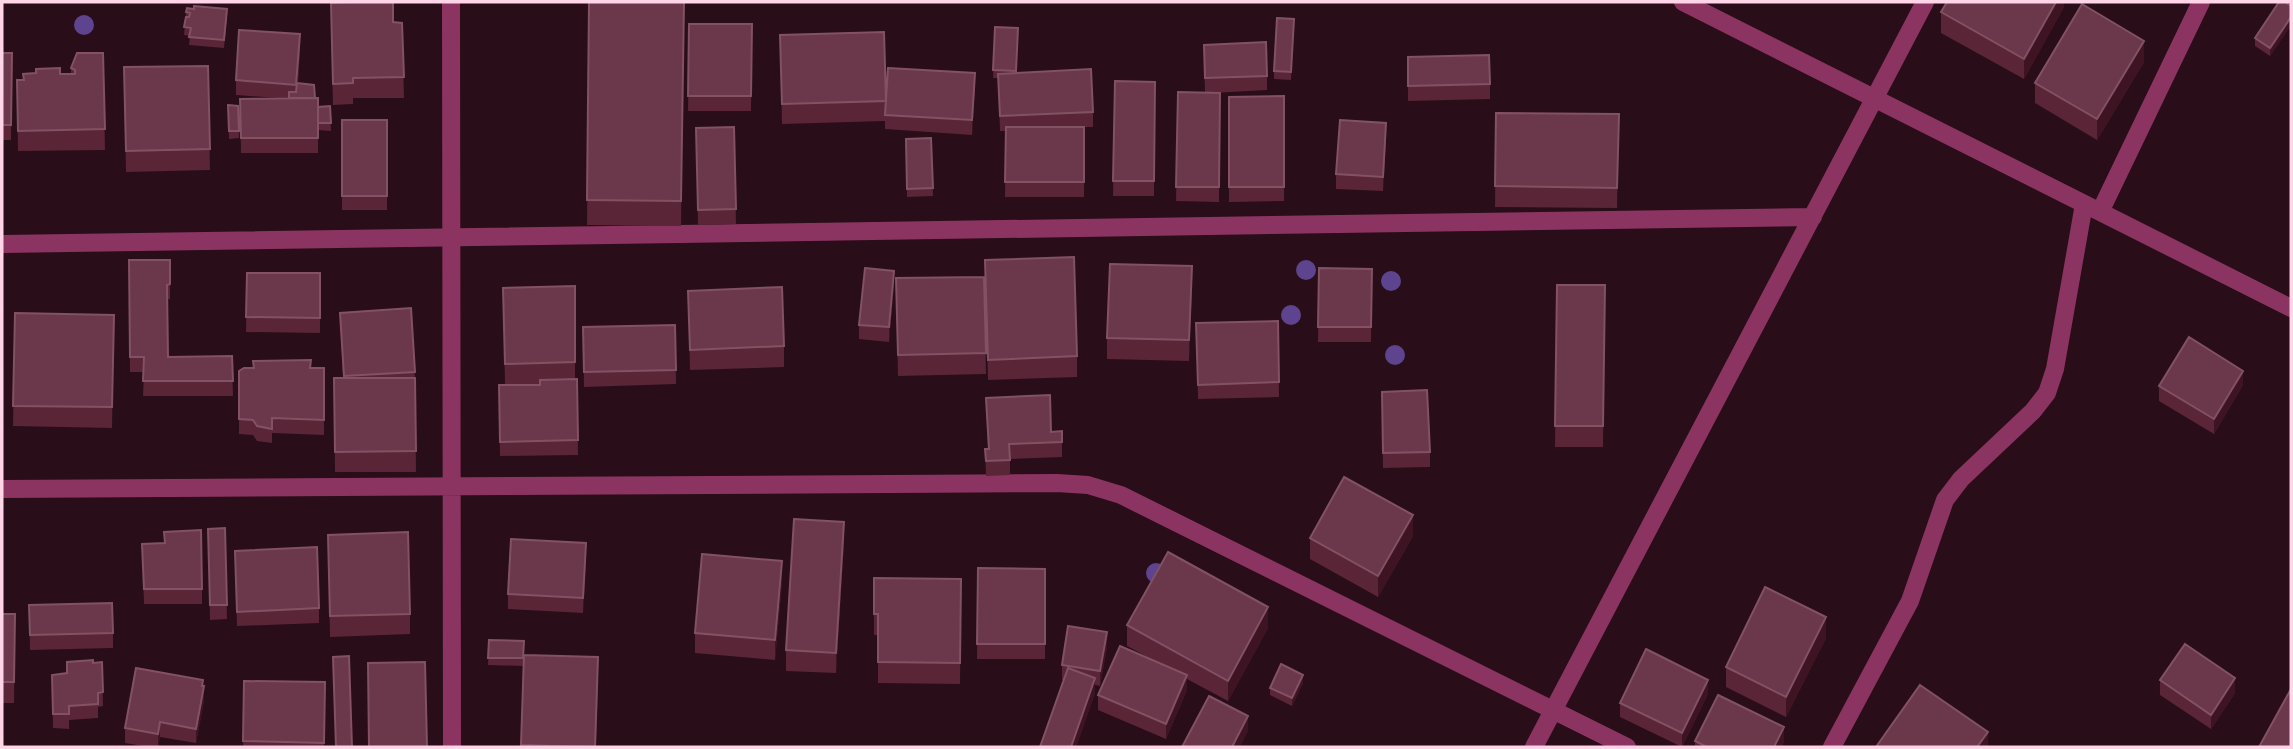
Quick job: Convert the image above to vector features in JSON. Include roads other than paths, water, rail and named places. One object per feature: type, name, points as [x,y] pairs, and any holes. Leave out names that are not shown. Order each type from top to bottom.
[{"type":"street","points":[[451,2],[452,747]]},
{"type":"street","points":[[1683,2],[2291,309]]},
{"type":"street","points":[[1534,747],[1925,2]]},
{"type":"street","points":[[1832,747],[1910,601],[1945,500],[1961,479],[2033,411],[2047,393],[2055,369],[2092,208],[2201,2]]},
{"type":"street","points":[[2,244],[1813,217]]},
{"type":"street","points":[[2,489],[1043,483],[1088,485],[1121,495],[1627,747]]}]
